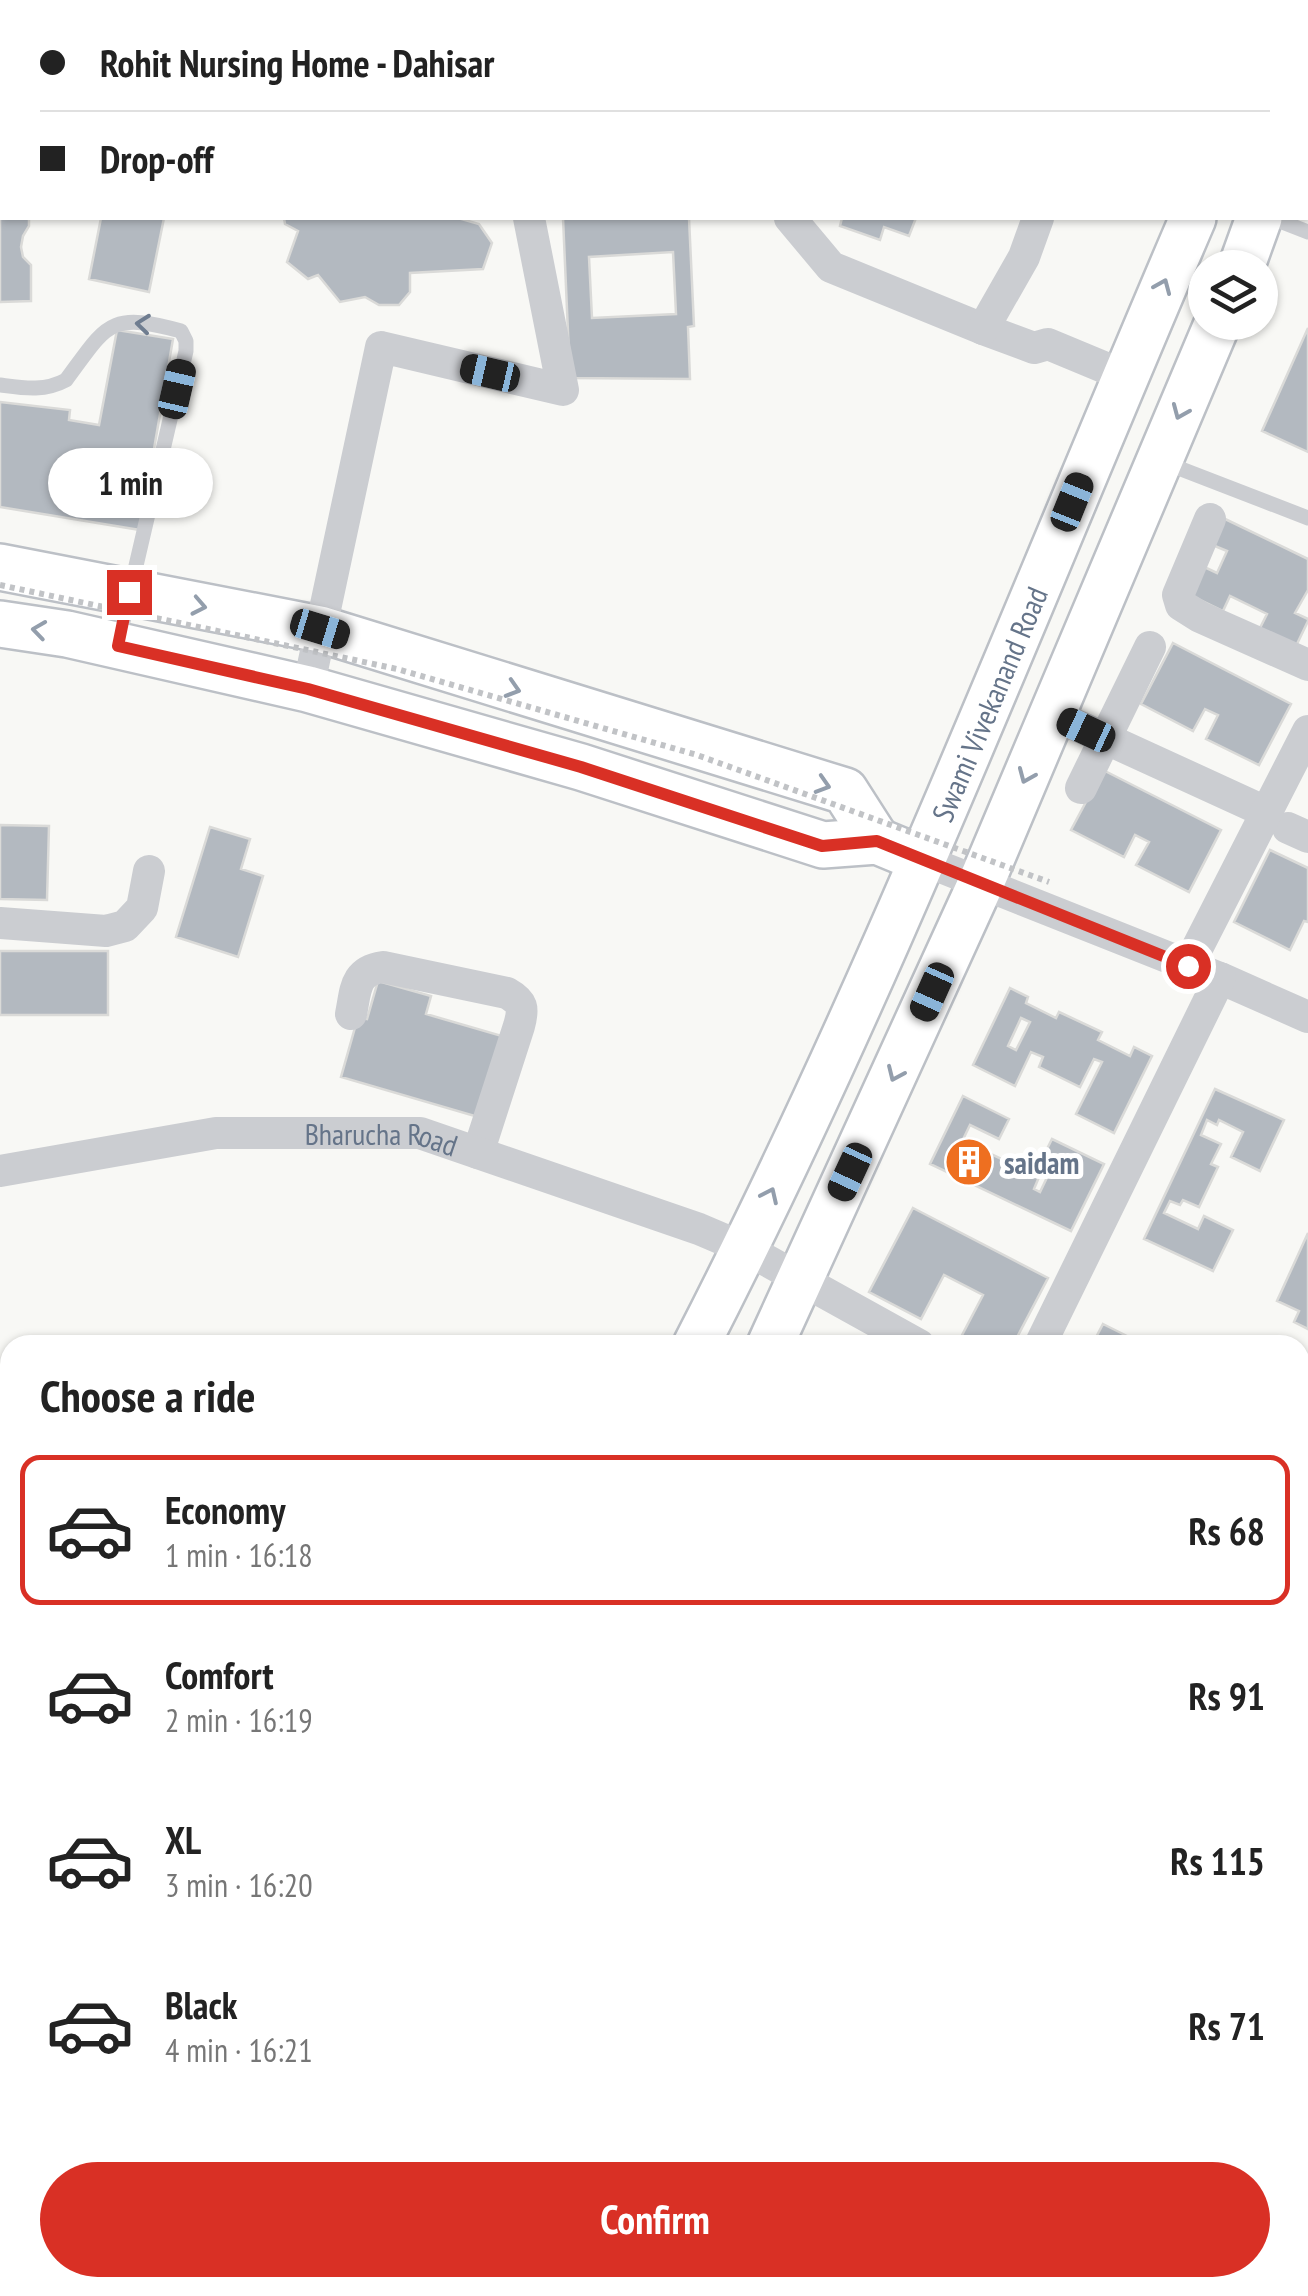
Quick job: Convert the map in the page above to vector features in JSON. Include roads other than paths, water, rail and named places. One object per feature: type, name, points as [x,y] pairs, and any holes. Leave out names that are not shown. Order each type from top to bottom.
[{"type":"main road","name":"Swami Vivekanand Road","points":[[701,1335],[746,1249],[924,860],[1192,220]]},
{"type":"main road","points":[[1247,250],[1258,220]]},
{"type":"main road","name":"Swami Vivekanand Road","points":[[775,1335],[981,883],[1210,340]]},
{"type":"main road","points":[[0,567],[320,629],[845,792],[877,841]]},
{"type":"main road","points":[[0,624],[67,634],[308,689],[581,767],[822,846],[877,841],[924,860]]},
{"type":"street","points":[[308,689],[381,347],[563,390],[529,220]]},
{"type":"street","points":[[792,220],[830,267],[1034,348],[1041,362],[1064,374],[1121,386]]},
{"type":"street","points":[[983,329],[1024,257],[1037,220]]},
{"type":"street","points":[[1210,520],[1178,594],[1180,605],[1308,665]]},
{"type":"street","points":[[1081,788],[1150,647]]},
{"type":"street","points":[[1228,649],[1308,681]]},
{"type":"street","points":[[1052,714],[1287,826]]},
{"type":"street","points":[[1188,966],[1287,826],[1308,730]]},
{"type":"street","points":[[924,860],[1308,1016]]},
{"type":"street","points":[[0,924],[106,931],[125,926],[142,908],[148,871]]},
{"type":"street","points":[[351,1014],[362,974],[383,967],[507,992],[520,1000],[523,1010],[519,1026],[478,1153]]},
{"type":"street","points":[[1045,1335],[1220,978]]},
{"type":"street","name":"Bharucha Road","points":[[0,1171],[216,1133],[420,1133],[699,1229],[746,1249],[901,1335]]},
{"type":"lane","points":[[1277,220],[1308,232]]},
{"type":"lane","points":[[0,385],[38,389],[66,380],[103,331],[122,322],[180,331],[186,341],[118,646]]},
{"type":"lane","points":[[1160,460],[1308,518]]},
{"type":"place","name":"saidam","points":[[969,1162]]}]
